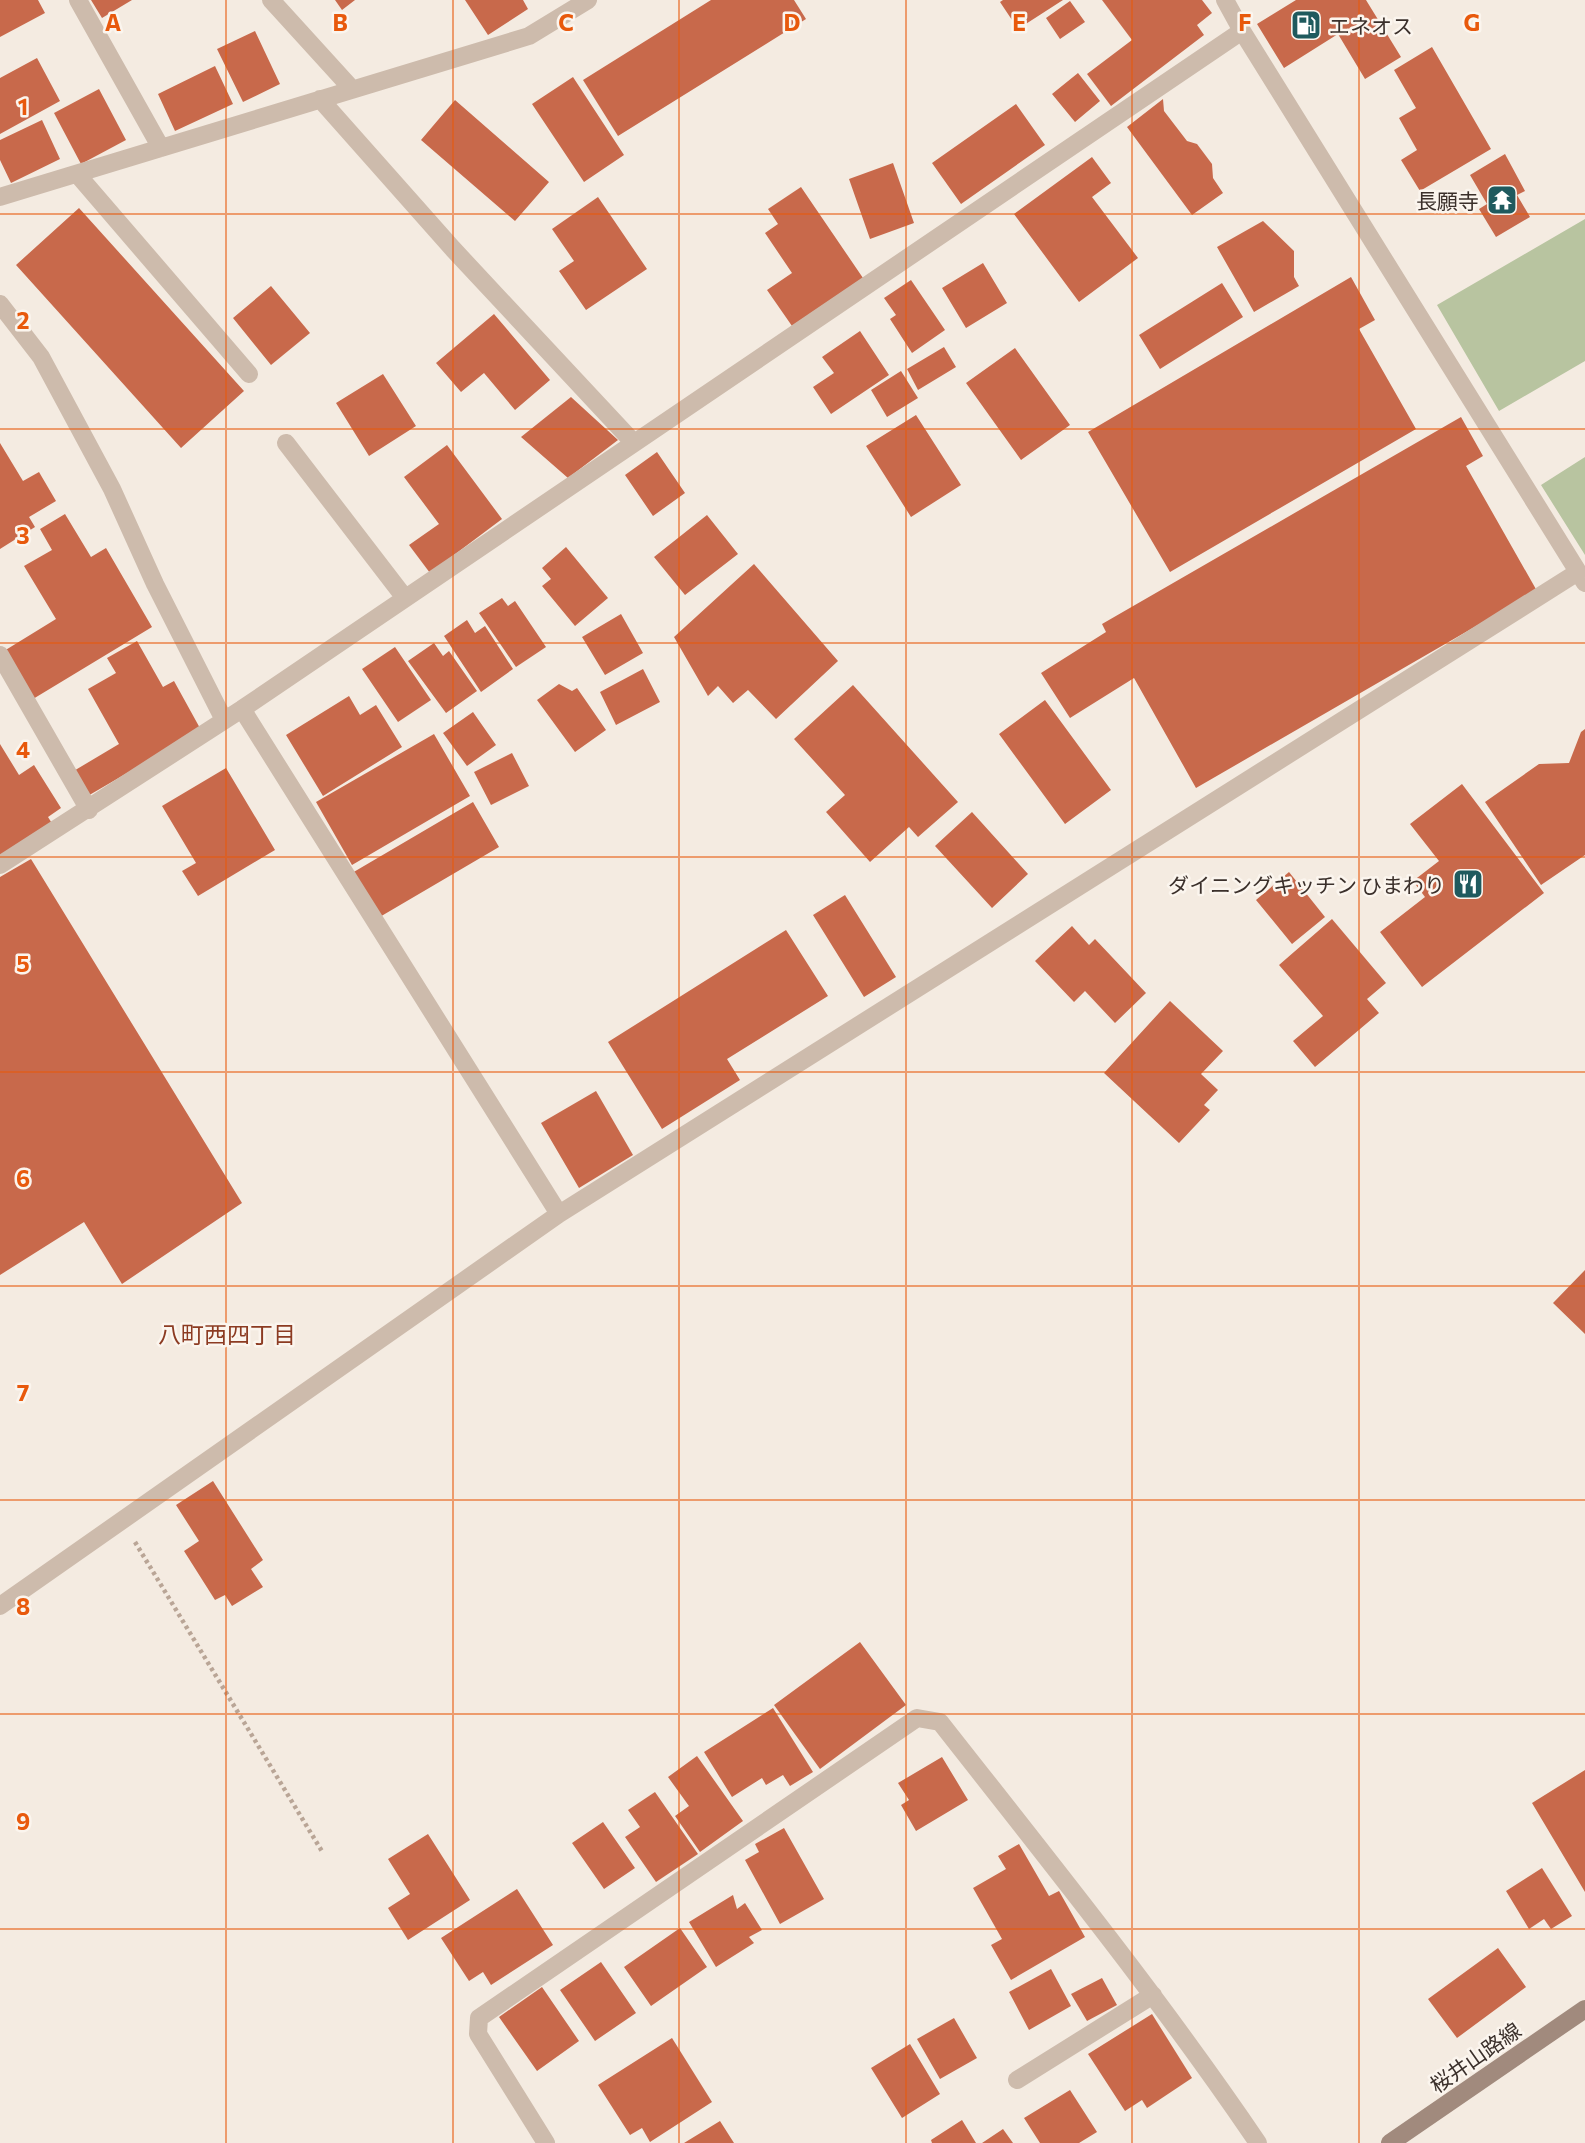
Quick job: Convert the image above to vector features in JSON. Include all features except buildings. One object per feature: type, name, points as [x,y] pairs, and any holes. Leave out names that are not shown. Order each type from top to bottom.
[{"type":"main road","name":"桜井山路線","points":[[1390,2143],[1585,2009]]},
{"type":"street","points":[[78,0],[161,148]]},
{"type":"street","points":[[271,0],[352,89]]},
{"type":"street","points":[[0,197],[529,36],[588,0]]},
{"type":"street","points":[[0,1606],[559,1214],[1581,578],[1242,31],[1230,2]]},
{"type":"street","points":[[0,865],[242,709],[1242,31]]},
{"type":"street","points":[[320,99],[453,249],[634,443]]},
{"type":"street","points":[[77,174],[250,374]]},
{"type":"street","points":[[0,304],[41,357],[112,489],[155,584],[224,720]]},
{"type":"street","points":[[286,443],[405,598]]},
{"type":"street","points":[[0,655],[89,810]]},
{"type":"street","points":[[242,709],[559,1214]]},
{"type":"street","points":[[545,2143],[478,2035],[479,2018],[917,1718],[940,1723],[1153,1995],[1258,2143]]},
{"type":"street","points":[[1017,2080],[1153,1995]]},
{"type":"path","points":[[122,1520],[323,1853]]},
{"type":"green space","points":[[1585,219],[1585,361],[1499,411],[1437,305]]},
{"type":"green space","points":[[1585,457],[1585,555],[1541,485]]},
{"type":"place","name":"エネオス","points":[[1306,25]]},
{"type":"place","name":"長願寺","points":[[1502,200]]},
{"type":"place","name":"ダイニングキッチン ひまわり","points":[[1468,884]]},
{"type":"district","name":"八町西四丁目","points":[[227,1334]]}]
